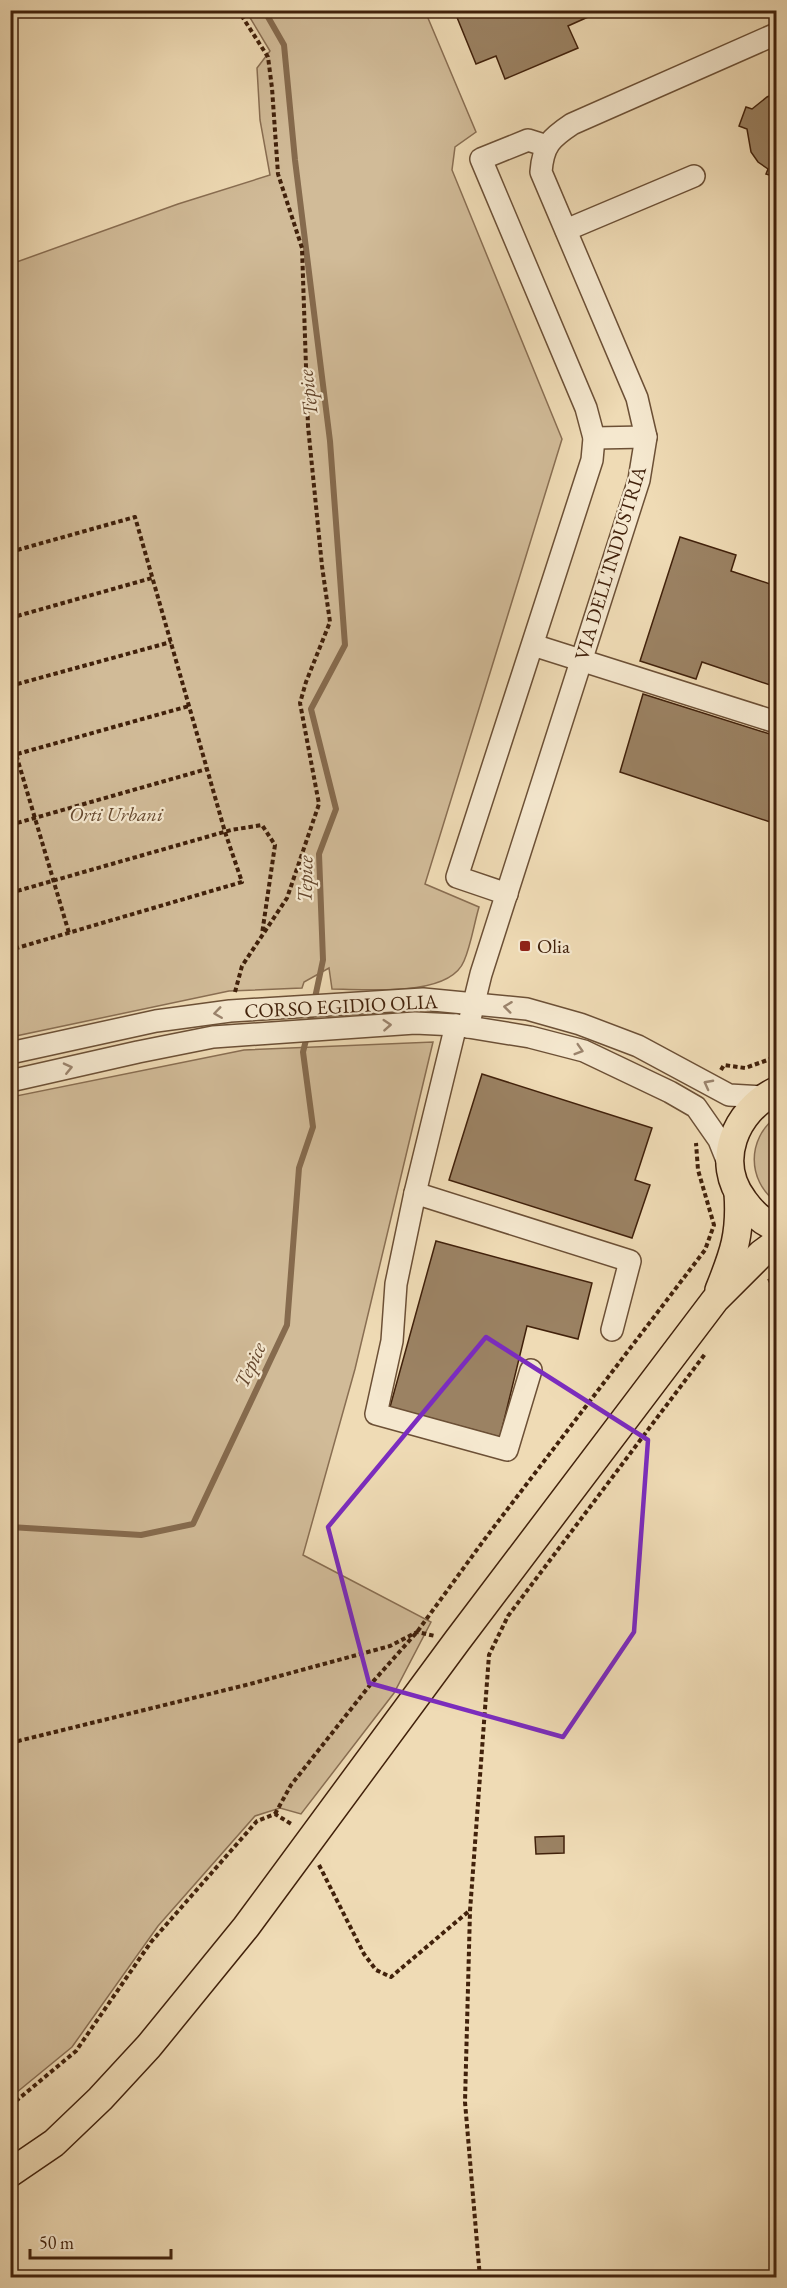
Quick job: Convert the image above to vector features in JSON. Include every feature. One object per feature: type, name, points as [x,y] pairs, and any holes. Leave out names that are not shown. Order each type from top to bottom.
[{"type":"main road","points":[[715,1300],[737,1242],[740,1218],[738,1193],[729,1165],[731,1145],[737,1126],[749,1110],[770,1094]]},
{"type":"main road","points":[[738,1193],[752,1212],[777,1227]]},
{"type":"main road","points":[[10,2173],[54,2143],[149,2046],[246,1927],[457,1641],[715,1300],[761,1254],[777,1243]]},
{"type":"street","points":[[507,894],[457,877],[592,460],[594,438],[586,408],[481,159],[528,140],[547,146],[554,136],[572,124],[777,34]]},
{"type":"street","name":"VIA DELL'INDUSTRIA","points":[[531,1370],[507,1450],[376,1414],[392,1341],[396,1284],[414,1193],[462,1026],[473,1003],[639,480],[646,437],[637,398],[541,172],[542,157],[547,146]]},
{"type":"street","points":[[566,230],[694,176]]},
{"type":"street","points":[[594,438],[646,437]]},
{"type":"street","points":[[533,645],[777,722]]},
{"type":"street","name":"CORSO EGIDIO OLIA","points":[[10,1053],[156,1021],[230,1011],[423,999],[526,1009],[580,1024],[638,1046],[729,1095],[770,1094]]},
{"type":"street","name":"CORSO EGIDIO OLIA","points":[[10,1081],[213,1037],[415,1023],[462,1026],[530,1037],[584,1051],[670,1092],[696,1107],[719,1140],[729,1165]]},
{"type":"street","points":[[414,1193],[630,1261],[612,1330]]},
{"type":"path","points":[[230,1011],[242,966],[287,898],[319,804],[300,703],[330,622],[308,426],[302,248],[278,174],[268,57],[238,10]]},
{"type":"path","points":[[10,552],[135,517],[225,832],[242,882],[10,950]]},
{"type":"path","points":[[10,618],[152,578]]},
{"type":"path","points":[[10,686],[171,642]]},
{"type":"path","points":[[10,756],[189,706]]},
{"type":"path","points":[[10,734],[69,933]]},
{"type":"path","points":[[10,825],[207,770]]},
{"type":"path","points":[[10,893],[225,832],[262,825],[275,845],[261,938]]},
{"type":"path","points":[[717,1077],[724,1065],[745,1068],[777,1057]]},
{"type":"path","points":[[10,2106],[76,2051],[151,1942],[257,1821],[274,1814],[291,1785],[370,1685],[417,1632],[484,1540],[705,1250],[714,1226],[698,1170],[696,1140]]},
{"type":"path","points":[[760,1286],[777,1278]]},
{"type":"path","points":[[480,2277],[465,2102],[470,1911],[489,1654],[508,1616],[707,1352]]},
{"type":"path","points":[[10,1743],[250,1684],[390,1646],[417,1632],[457,1641]]},
{"type":"path","points":[[274,1814],[295,1827]]},
{"type":"path","points":[[315,1858],[364,1954],[376,1970],[391,1977],[470,1911]]},
{"type":"highlighted area","points":[[486,1337],[648,1440],[634,1632],[563,1737],[369,1683],[328,1527]]},
{"type":"green space","name":"Orti Urbani","points":[[246,11],[425,11],[476,132],[455,147],[452,170],[562,439],[425,884],[479,907],[464,961],[455,973],[442,981],[424,986],[384,990],[332,989],[329,968],[304,982],[302,988],[229,991],[11,1037],[11,264],[178,204],[270,175],[260,120],[257,68],[270,51]]},
{"type":"green space","points":[[433,1042],[355,1369],[303,1555],[431,1622],[394,1693],[301,1814],[280,1808],[255,1816],[158,1926],[72,2047],[11,2097],[11,1097],[244,1050]]},
{"type":"green space","points":[[776,1117],[776,1202],[766,1193],[760,1183],[754,1160],[760,1136],[766,1126]]},
{"type":"building","points":[[454,10],[585,10],[588,17],[568,26],[578,48],[505,79],[496,56],[476,64]]},
{"type":"building","points":[[776,93],[776,177],[766,174],[768,169],[758,162],[751,152],[747,129],[739,126],[746,107],[752,109]]},
{"type":"building","points":[[680,537],[736,555],[731,571],[776,586],[776,687],[702,662],[696,679],[640,661]]},
{"type":"building","points":[[643,694],[776,736],[776,824],[620,772]]},
{"type":"building","points":[[482,1074],[652,1128],[635,1180],[650,1185],[632,1238],[449,1180]]},
{"type":"building","points":[[436,1241],[592,1283],[578,1339],[527,1326],[500,1437],[390,1407]]},
{"type":"building","points":[[564,1836],[564,1853],[536,1854],[535,1837]]},
{"type":"building","points":[[776,1903],[776,1931],[772,1904]]},
{"type":"waterway","name":"Tepice","points":[[264,10],[284,45],[295,160],[330,441],[345,645],[311,709],[336,809],[319,854],[323,960],[309,1026]]},
{"type":"waterway","name":"Tepice","points":[[10,1527],[141,1535],[193,1524],[287,1325],[299,1168],[313,1127],[303,1052],[307,1036]]},
{"type":"place","name":"Olia","points":[[525,946]]}]
